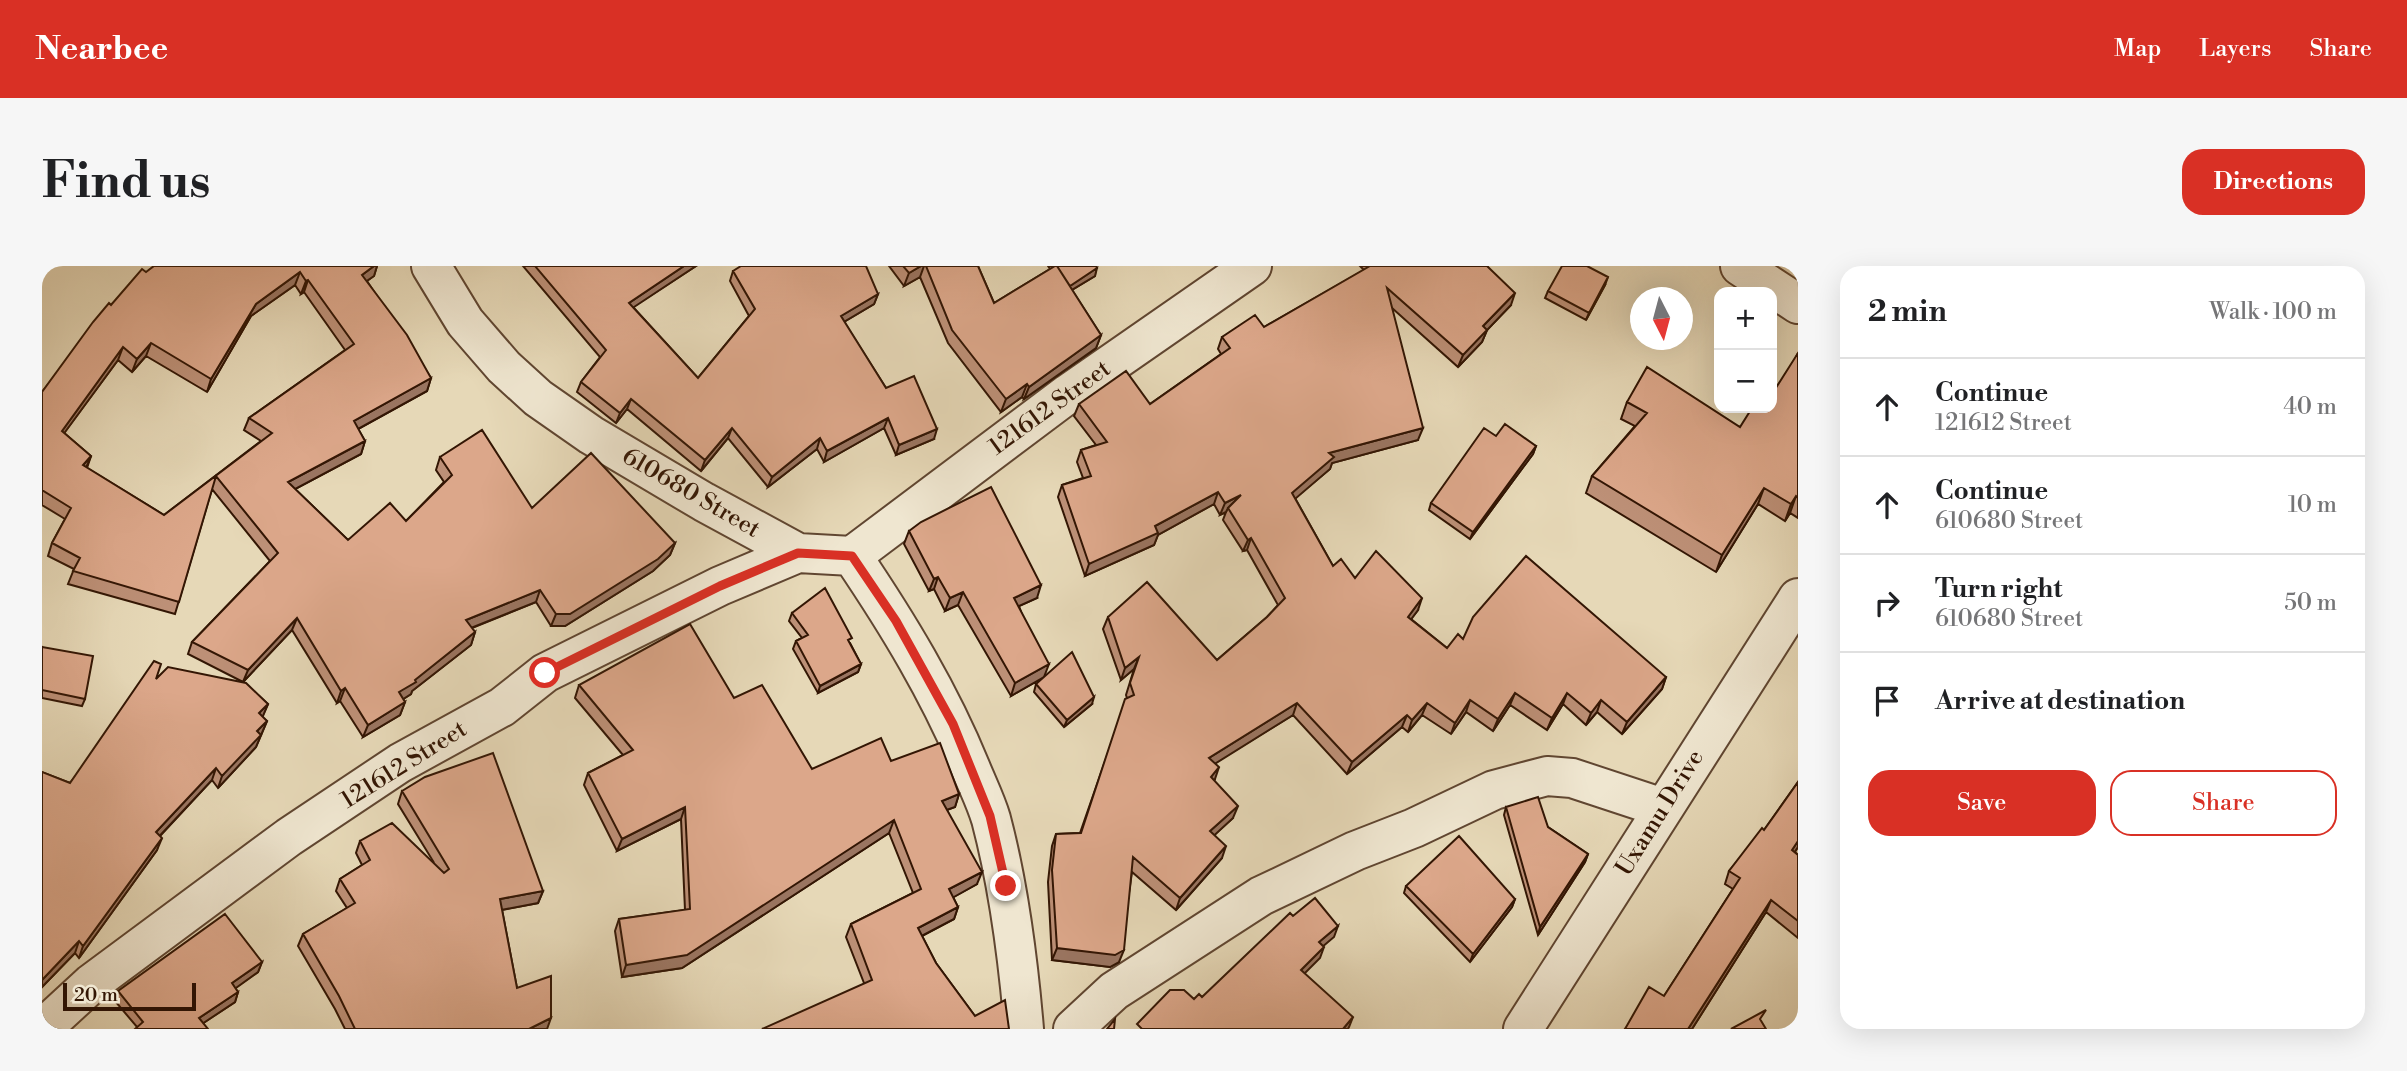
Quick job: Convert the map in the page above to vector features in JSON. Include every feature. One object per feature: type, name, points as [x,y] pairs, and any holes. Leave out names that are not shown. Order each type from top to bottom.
[{"type":"street","name":"610680 Street","points":[[431,266],[465,322],[503,367],[538,398],[591,435],[704,502],[798,553],[852,556]]},
{"type":"street","name":"121612 Street","points":[[852,556],[1069,393],[1252,266]]},
{"type":"street","points":[[1740,266],[1798,301]]},
{"type":"street","name":"121612 Street","points":[[42,1029],[92,983],[289,837],[400,763],[502,707],[545,673],[720,586],[798,553]]},
{"type":"street","points":[[852,556],[896,621],[953,724],[990,816],[1006,886],[1019,967],[1024,1029]]},
{"type":"street","name":"Uxamu Drive","points":[[1523,1029],[1798,598]]},
{"type":"street","points":[[1073,1029],[1114,991],[1261,896],[1494,789],[1547,776],[1572,778],[1663,808]]},
{"type":"building","points":[[154,266],[374,266],[362,275],[407,335],[431,378],[354,421],[365,441],[288,482],[348,540],[390,503],[406,521],[452,475],[440,457],[482,430],[532,508],[591,453],[675,543],[658,559],[570,614],[556,614],[540,590],[466,620],[475,632],[415,680],[416,682],[399,692],[405,702],[368,725],[345,688],[341,691],[297,618],[248,670],[192,642],[278,553],[216,476],[179,602],[73,571],[80,558],[52,543],[71,508],[42,490],[42,392],[109,303],[111,305],[142,269],[146,272]],"holes":[[[300,272],[306,281],[308,280],[354,344],[249,418],[272,433],[164,515],[83,465],[91,456],[62,431],[123,347],[137,359],[151,343],[211,379],[256,304]]]},
{"type":"building","points":[[535,266],[684,266],[629,303],[698,378],[755,309],[733,271],[741,266],[866,266],[878,294],[841,316],[886,388],[914,376],[937,429],[899,445],[888,418],[827,451],[820,438],[772,477],[732,428],[705,460],[631,399],[620,413],[581,382],[606,350]]},
{"type":"building","points":[[903,266],[921,266],[909,273]]},
{"type":"building","points":[[926,266],[978,266],[994,303],[1057,266],[1101,335],[1029,387],[1027,384],[1006,399],[952,330]]},
{"type":"building","points":[[1057,266],[1096,266],[1097,268],[1070,286]]},
{"type":"building","points":[[1370,266],[1487,266],[1515,293],[1483,326],[1487,330],[1463,355],[1387,288],[1423,428],[1329,453],[1334,457],[1292,493],[1333,566],[1341,559],[1355,578],[1376,551],[1422,598],[1408,617],[1447,648],[1458,634],[1463,639],[1473,617],[1526,556],[1666,677],[1627,722],[1601,700],[1591,713],[1567,693],[1552,718],[1515,693],[1498,719],[1470,700],[1455,723],[1427,703],[1412,720],[1407,715],[1352,762],[1297,703],[1209,758],[1219,767],[1211,777],[1238,806],[1210,831],[1226,846],[1180,898],[1133,857],[1124,950],[1115,955],[1057,948],[1052,870],[1056,834],[1081,833],[1125,699],[1134,695],[1130,683],[1139,657],[1125,668],[1108,617],[1147,582],[1217,660],[1285,598],[1251,538],[1248,540],[1228,508],[1241,495],[1225,503],[1218,492],[1155,526],[1158,533],[1089,564],[1062,485],[1091,476],[1081,450],[1107,442],[1079,404],[1126,371],[1150,404],[1230,348],[1222,337],[1255,315],[1264,327]]},
{"type":"building","points":[[1562,266],[1587,266],[1608,277],[1589,313],[1548,291]]},
{"type":"building","points":[[1798,353],[1798,498],[1796,496],[1791,504],[1764,488],[1722,555],[1592,476],[1647,413],[1627,402],[1647,367],[1714,410],[1714,413],[1740,427],[1749,413],[1777,413],[1777,386]]},
{"type":"building","points":[[1505,424],[1536,446],[1473,532],[1431,503],[1484,428],[1496,436]]},
{"type":"building","points":[[991,487],[1041,585],[1014,598],[1049,664],[1015,683],[963,592],[950,598],[938,577],[934,579],[909,531],[921,522]]},
{"type":"building","points":[[825,588],[852,638],[848,640],[861,664],[820,686],[796,641],[808,635],[792,613]]},
{"type":"building","points":[[690,624],[734,698],[762,685],[812,769],[881,738],[891,761],[940,743],[959,794],[942,801],[982,872],[949,889],[958,907],[918,928],[936,963],[975,1016],[1005,1000],[1009,1029],[762,1029],[872,980],[851,924],[921,889],[894,820],[687,955],[626,965],[619,919],[690,909],[685,807],[622,839],[588,773],[633,750],[579,685]]},
{"type":"building","points":[[42,647],[93,656],[85,699],[42,690]]},
{"type":"building","points":[[1072,652],[1094,697],[1067,720],[1036,684]]},
{"type":"building","points":[[154,661],[161,664],[156,679],[168,667],[246,683],[268,704],[259,713],[267,721],[257,731],[261,735],[222,776],[216,768],[156,832],[162,838],[83,946],[79,941],[42,980],[42,772],[70,783]]},
{"type":"building","points":[[493,753],[543,891],[500,899],[517,988],[551,976],[551,1018],[529,1029],[355,1029],[303,934],[355,903],[340,879],[370,860],[360,841],[392,823],[444,873],[449,869],[402,791],[425,777]]},
{"type":"building","points":[[1798,782],[1798,841],[1792,850],[1798,855],[1798,921],[1771,900],[1688,1029],[1625,1029],[1649,987],[1664,996],[1740,878],[1729,871],[1762,828],[1764,830]]},
{"type":"building","points":[[1538,797],[1548,827],[1588,854],[1540,927],[1506,807]]},
{"type":"building","points":[[1459,836],[1515,899],[1473,954],[1406,886]]},
{"type":"building","points":[[1315,898],[1338,926],[1319,942],[1324,947],[1301,970],[1353,1017],[1343,1029],[1142,1029],[1137,1024],[1170,990],[1184,990],[1194,999],[1199,994],[1202,997],[1290,913],[1293,916]]},
{"type":"building","points":[[225,914],[262,962],[232,983],[238,992],[199,1018],[208,1029],[135,1029],[143,1022],[118,991]]},
{"type":"building","points":[[1766,1010],[1760,1019],[1766,1029],[1731,1029]]},
{"type":"building","points":[[1115,1019],[1114,1029],[1107,1029]]},
{"type":"route","points":[[545,673],[720,586],[798,553],[852,556],[896,621],[953,724],[990,816],[1006,886]]}]
